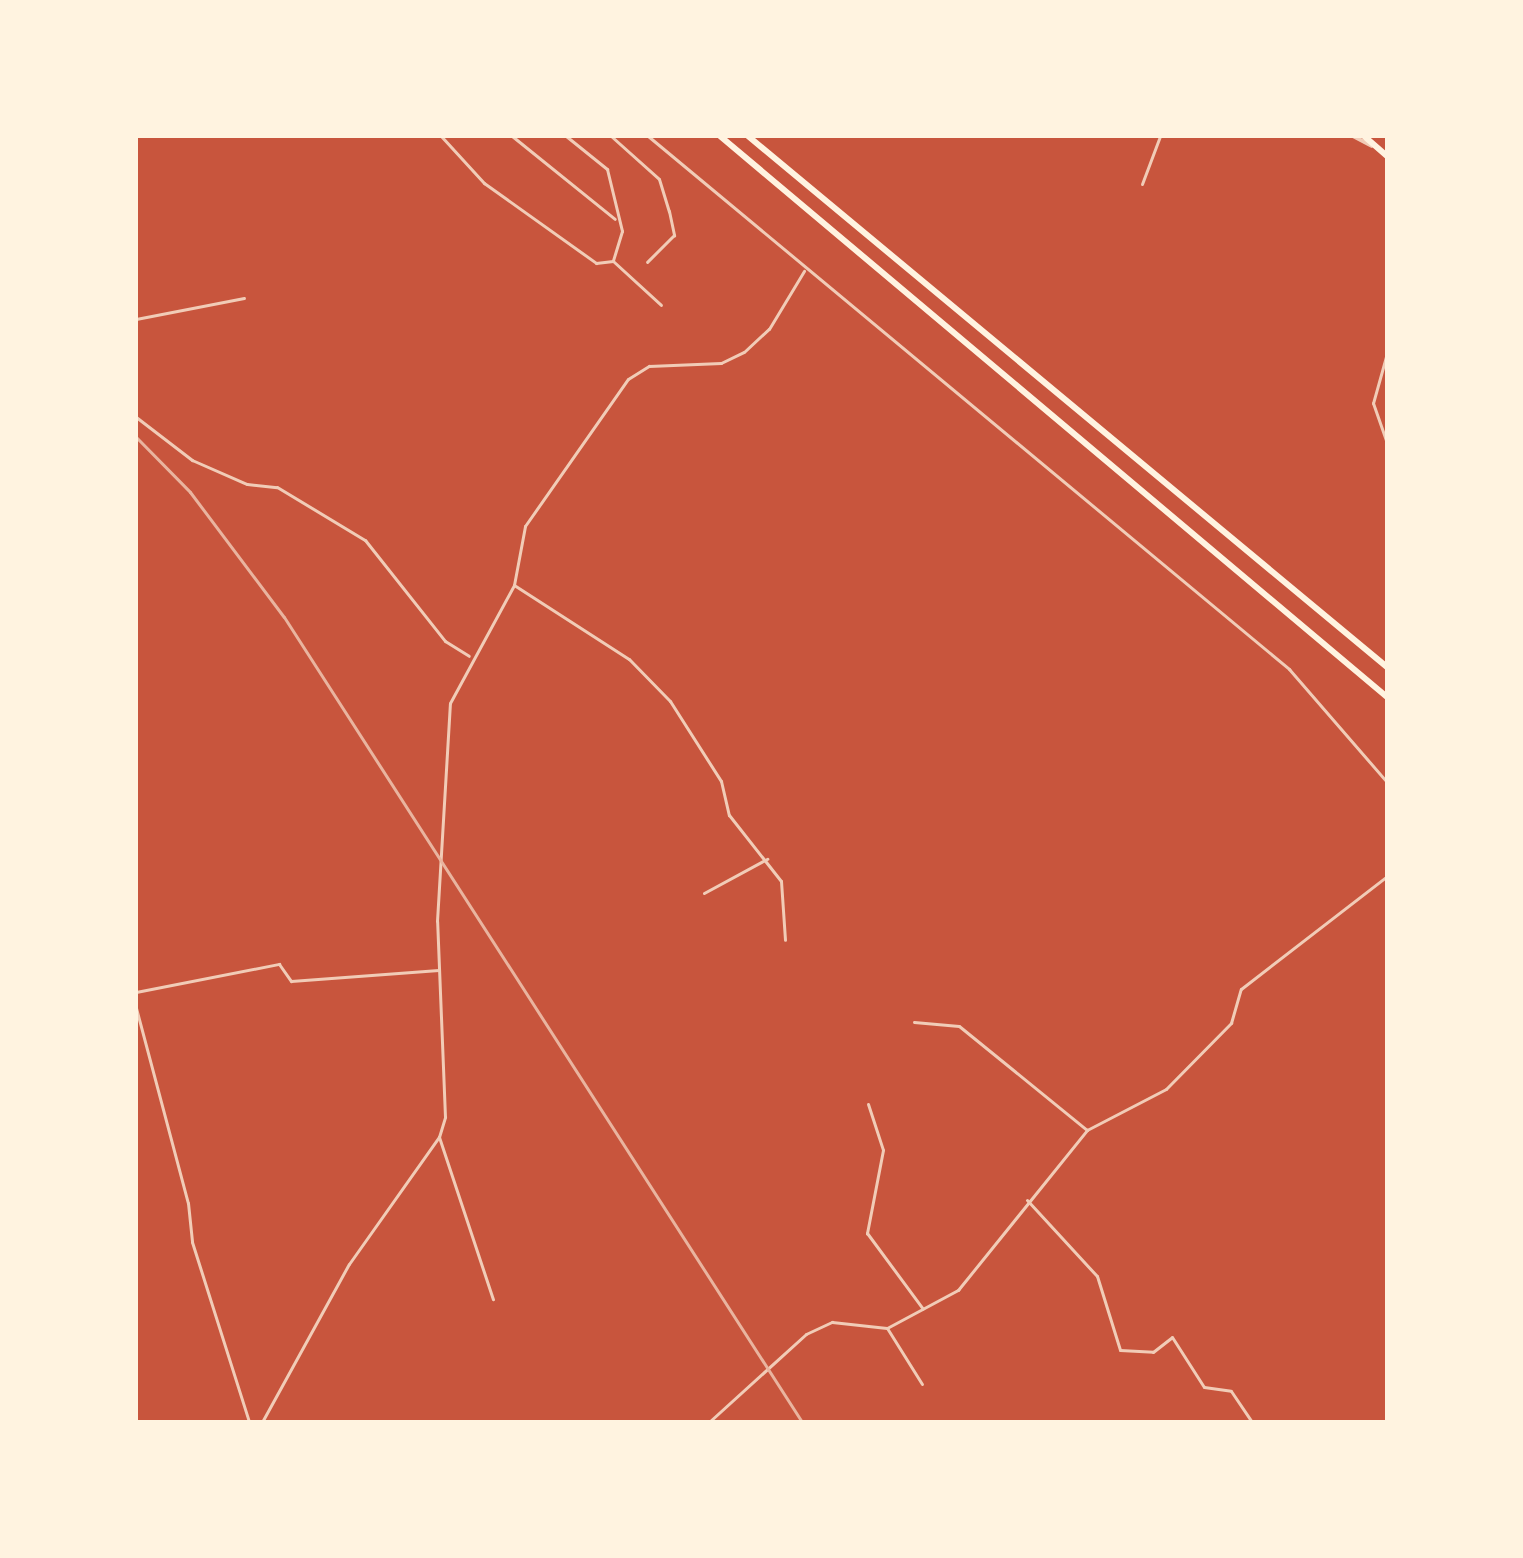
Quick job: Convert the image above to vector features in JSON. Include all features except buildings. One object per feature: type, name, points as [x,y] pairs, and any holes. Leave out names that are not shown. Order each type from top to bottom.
[{"type":"main road","points":[[720,136],[1387,697]]},
{"type":"main road","points":[[748,136],[1387,667]]},
{"type":"main road","points":[[1364,136],[1384,154]]},
{"type":"street","points":[[441,136],[496,192],[596,263],[613,261],[661,305]]},
{"type":"street","points":[[512,136],[617,220]]},
{"type":"street","points":[[566,136],[607,169],[622,231],[613,261]]},
{"type":"street","points":[[611,136],[659,179],[669,211],[674,235],[647,262]]},
{"type":"street","points":[[648,136],[804,271],[1289,669],[1387,782]]},
{"type":"street","points":[[1142,184],[1160,136]]},
{"type":"street","points":[[1353,136],[1384,154]]},
{"type":"street","points":[[262,1422],[349,1264],[439,1137],[445,1117],[439,970],[444,759],[450,703],[469,656],[514,585],[525,526],[628,379],[649,366],[721,363],[744,352],[769,329],[804,271]]},
{"type":"street","points":[[136,319],[244,298]]},
{"type":"street","points":[[1387,353],[1373,403],[1387,443]]},
{"type":"street","points":[[136,417],[192,460],[247,484],[277,487],[365,540],[445,641],[469,656]]},
{"type":"street","points":[[514,585],[653,681],[721,781],[729,815],[767,859],[781,881],[785,940]]},
{"type":"street","points":[[704,893],[767,859]]},
{"type":"street","points":[[709,1422],[806,1334],[832,1322],[887,1328],[958,1290],[1027,1200],[1087,1130],[1166,1089],[1231,1023],[1241,989],[1387,876]]},
{"type":"street","points":[[136,992],[279,964],[291,981],[439,970]]},
{"type":"street","points":[[136,1008],[192,1242],[249,1422]]},
{"type":"street","points":[[914,1022],[959,1026],[1087,1130]]},
{"type":"street","points":[[868,1104],[883,1150],[867,1233],[923,1309]]},
{"type":"street","points":[[439,1137],[480,1279],[493,1299]]},
{"type":"street","points":[[1027,1200],[1097,1276],[1120,1350],[1153,1352],[1172,1337],[1204,1387],[1231,1391],[1252,1422]]},
{"type":"street","points":[[887,1328],[922,1384]]},
{"type":"railway","points":[[136,437],[190,492],[284,617],[802,1422]]}]
